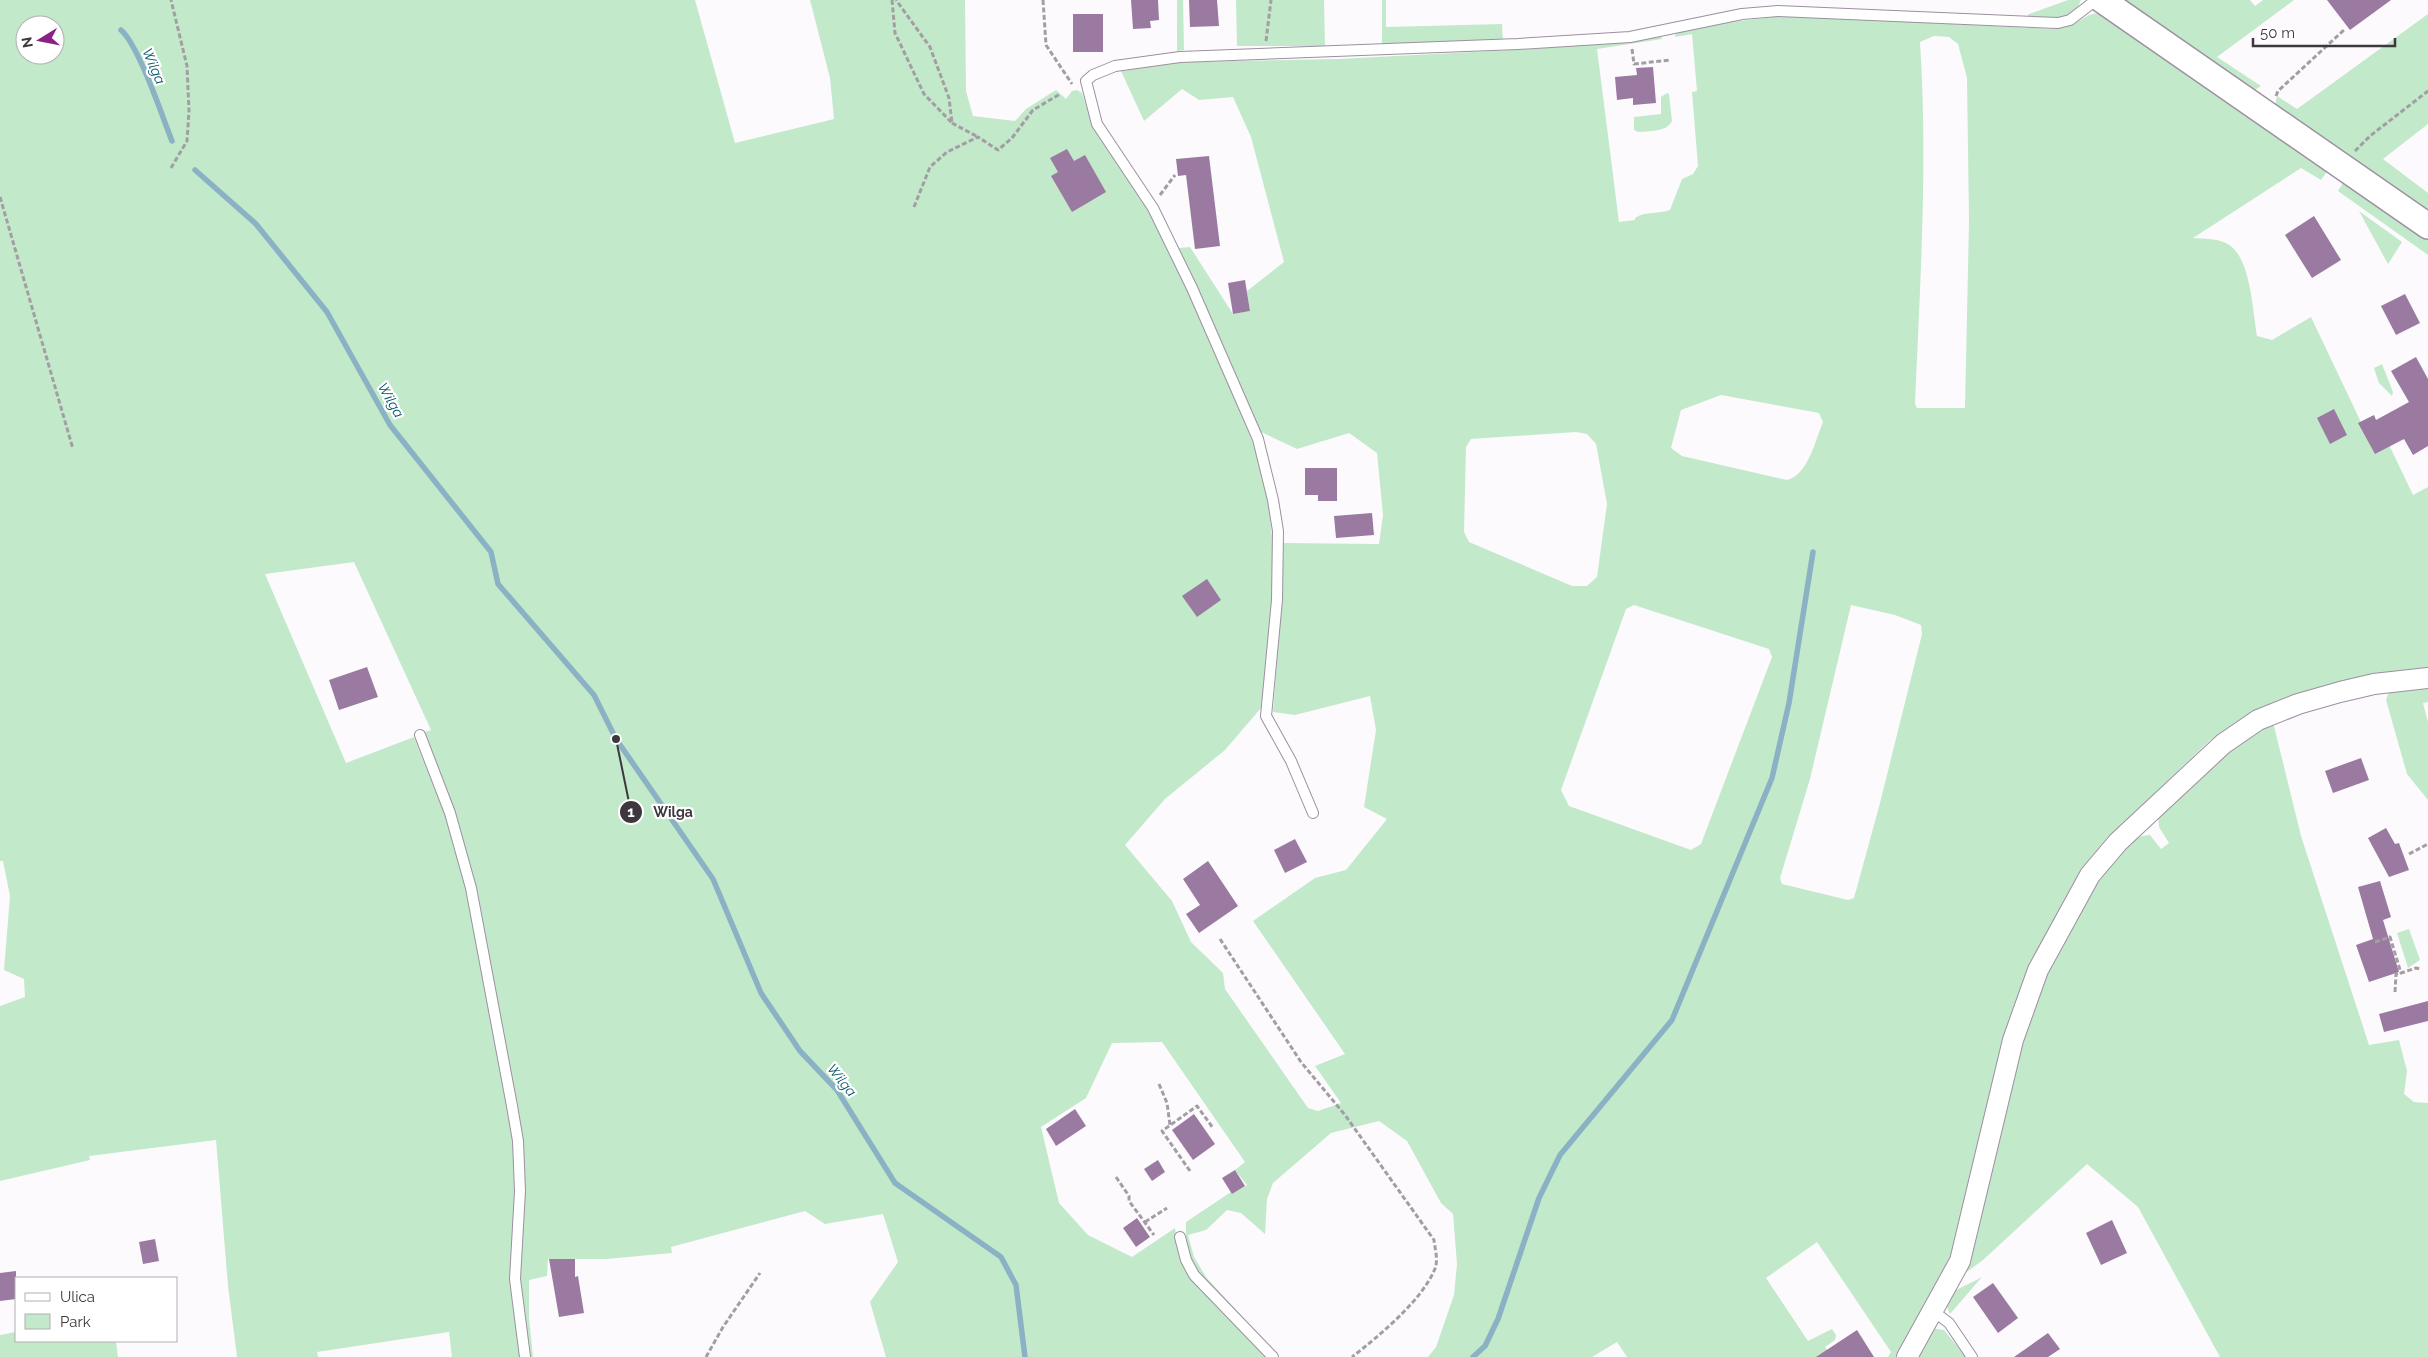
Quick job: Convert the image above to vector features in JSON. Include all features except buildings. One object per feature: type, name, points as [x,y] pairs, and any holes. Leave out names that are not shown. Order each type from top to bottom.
[{"type":"street","points":[[2102,0],[2428,226]]},
{"type":"street","points":[[1907,1357],[1960,1261],[2013,1040],[2038,970],[2066,915],[2090,875],[2118,842],[2223,744],[2258,720],[2298,704],[2340,692],[2374,684],[2428,678]]},
{"type":"lane","points":[[1313,813],[1291,761],[1266,716],[1275,619],[1278,554],[1274,500],[1258,439],[1192,288],[1153,208],[1097,124],[1086,81],[1093,75],[1115,66],[1180,57],[1518,44],[1636,36],[1742,14],[1778,11],[2058,24],[2070,20],[2096,0]]},
{"type":"lane","points":[[420,735],[450,813],[469,878],[518,1141],[520,1191],[514,1279],[525,1357]]},
{"type":"lane","points":[[1180,1237],[1186,1260],[1194,1275],[1273,1357]]},
{"type":"lane","points":[[1933,1311],[1948,1323],[1972,1357]]},
{"type":"path","points":[[171,0],[187,66],[189,111],[187,141],[171,168]]},
{"type":"path","points":[[892,0],[895,33],[924,94],[952,123],[998,150],[1012,138],[1033,110],[1060,94]]},
{"type":"path","points":[[896,0],[930,47],[949,98],[952,123]]},
{"type":"path","points":[[1043,0],[1046,45],[1073,85]]},
{"type":"path","points":[[1264,54],[1270,0]]},
{"type":"path","points":[[2278,91],[2345,29]]},
{"type":"path","points":[[1632,43],[1634,64],[1670,60]]},
{"type":"path","points":[[2340,166],[2370,136],[2428,91]]},
{"type":"path","points":[[914,207],[930,167],[947,152],[978,137]]},
{"type":"path","points":[[1156,201],[1175,175]]},
{"type":"path","points":[[0,197],[73,449]]},
{"type":"path","points":[[2409,854],[2428,844]]},
{"type":"path","points":[[2375,942],[2390,937],[2401,973]]},
{"type":"path","points":[[1220,939],[1301,1062],[1345,1115],[1434,1240],[1437,1258],[1435,1270],[1417,1297],[1352,1357]]},
{"type":"path","points":[[2395,992],[2396,974],[2420,969]]},
{"type":"path","points":[[1159,1084],[1167,1103],[1170,1126]]},
{"type":"path","points":[[1190,1171],[1162,1131],[1197,1106],[1213,1128]]},
{"type":"path","points":[[1116,1177],[1129,1196],[1129,1201],[1154,1235]]},
{"type":"path","points":[[1145,1222],[1166,1208]]},
{"type":"path","points":[[706,1357],[723,1327],[760,1273]]},
{"type":"green space","points":[[0,0],[695,0],[735,143],[834,119],[830,78],[810,0],[965,0],[966,91],[973,116],[1015,121],[1026,109],[1056,90],[1066,99],[1072,91],[1077,90],[1082,93],[1092,123],[1149,210],[1190,289],[1257,453],[1268,496],[1273,547],[1271,621],[1261,708],[1225,750],[1165,799],[1125,845],[1172,901],[1191,942],[1223,973],[1225,989],[1308,1108],[1318,1111],[1341,1103],[1315,1066],[1345,1054],[1253,921],[1315,878],[1346,870],[1387,819],[1364,807],[1376,730],[1370,696],[1295,715],[1273,712],[1280,620],[1282,543],[1379,544],[1383,515],[1377,453],[1349,433],[1297,449],[1261,432],[1179,248],[1190,247],[1233,314],[1250,311],[1247,291],[1284,262],[1251,137],[1233,97],[1199,100],[1182,89],[1144,121],[1121,71],[1184,62],[1338,59],[1532,49],[1640,40],[1661,36],[1662,39],[1597,49],[1619,222],[1635,220],[1635,218],[1643,214],[1670,210],[1682,179],[1693,174],[1698,166],[1692,92],[1697,91],[1692,34],[1675,37],[1676,32],[1723,23],[1783,16],[2055,29],[2070,25],[2089,15],[2105,14],[2330,167],[2321,180],[2301,168],[2193,238],[2224,242],[2233,248],[2239,256],[2244,266],[2250,290],[2257,336],[2272,340],[2311,317],[2368,437],[2382,430],[2413,495],[2428,487],[2428,668],[2248,716],[2210,740],[2125,822],[2085,867],[2053,921],[2028,972],[2009,1019],[1951,1256],[1897,1357],[1888,1357],[1891,1352],[1817,1242],[1766,1278],[1808,1341],[1832,1329],[1836,1335],[1835,1340],[1825,1347],[1832,1357],[1627,1357],[1617,1342],[1592,1357],[1428,1357],[1436,1347],[1454,1295],[1457,1264],[1453,1214],[1441,1203],[1407,1141],[1379,1121],[1331,1133],[1273,1183],[1267,1199],[1265,1234],[1241,1213],[1227,1210],[1206,1230],[1188,1235],[1194,1257],[1206,1277],[1279,1357],[1277,1357],[1200,1276],[1186,1247],[1186,1222],[1231,1192],[1232,1194],[1247,1185],[1235,1170],[1245,1162],[1162,1042],[1112,1043],[1086,1098],[1041,1127],[1059,1203],[1088,1235],[1132,1257],[1175,1228],[1178,1251],[1192,1279],[1266,1357],[886,1357],[870,1302],[898,1262],[883,1214],[825,1224],[805,1211],[671,1247],[672,1253],[606,1259],[548,1259],[547,1276],[529,1280],[529,1317],[533,1357],[530,1357],[520,1292],[514,1095],[470,864],[425,732],[431,730],[354,562],[265,574],[346,763],[414,737],[447,820],[463,877],[509,1106],[515,1161],[521,1357],[452,1357],[449,1332],[317,1352],[318,1357],[237,1357],[228,1286],[216,1140],[89,1156],[90,1160],[0,1181],[0,1006],[25,997],[24,979],[4,970],[10,896],[3,861],[0,861]],"holes":[[[1934,36],[1949,37],[1958,44],[1967,78],[1969,222],[1965,408],[1917,408],[1915,404],[1923,178],[1920,42]],[[1721,395],[1819,413],[1823,422],[1806,464],[1800,472],[1787,480],[1682,456],[1671,448],[1681,410]],[[1576,432],[1587,434],[1596,444],[1607,504],[1597,577],[1587,586],[1572,586],[1469,542],[1464,532],[1466,447],[1471,439]],[[1634,605],[1769,649],[1772,657],[1701,844],[1691,850],[1569,806],[1561,790],[1626,609]],[[1851,605],[1895,615],[1921,625],[1922,634],[1854,898],[1848,900],[1782,884],[1780,878],[1810,779]]]},
{"type":"green space","points":[[1177,0],[1183,0],[1184,50],[1177,51]]},
{"type":"green space","points":[[1236,0],[1324,0],[1325,46],[1237,46]]},
{"type":"green space","points":[[1382,0],[1386,0],[1386,27],[1502,24],[1503,42],[1382,45]]},
{"type":"green space","points":[[2068,0],[2081,0],[2077,8],[2065,18],[2050,21],[2025,20],[2029,14]]},
{"type":"green space","points":[[2120,0],[2250,0],[2255,6],[2263,0],[2294,0],[2217,57],[2261,86],[2255,90]]},
{"type":"green space","points":[[2428,14],[2428,124],[2383,159],[2428,193],[2428,211],[2275,106],[2277,96],[2297,109]]},
{"type":"green space","points":[[1667,93],[1669,94],[1672,121],[1670,125],[1657,130],[1638,132],[1634,130],[1634,117],[1661,114],[1661,97]]},
{"type":"green space","points":[[2346,178],[2428,235],[2428,255],[2338,191]]},
{"type":"green space","points":[[2359,211],[2402,242],[2388,264]]},
{"type":"green space","points":[[2382,364],[2393,392],[2392,396],[2379,383],[2374,368]]},
{"type":"green space","points":[[2428,684],[2428,702],[2423,703],[2428,722],[2428,800],[2407,774],[2386,700],[2389,692]]},
{"type":"green space","points":[[2273,722],[2301,836],[2369,1045],[2399,1040],[2407,1071],[2404,1094],[2414,1102],[2428,1103],[2428,1357],[2220,1357],[2138,1207],[2087,1164],[1983,1260],[1964,1274],[2008,1092],[2028,1020],[2054,950],[2071,917],[2090,886],[2130,842],[2138,837],[2150,835],[2161,849],[2169,843],[2159,827],[2158,817],[2224,752]]},
{"type":"green space","points":[[2409,929],[2420,960],[2408,968],[2397,933]]},
{"type":"green space","points":[[1982,1277],[1950,1314],[1945,1302],[1949,1297],[1957,1290]]},
{"type":"green space","points":[[1930,1328],[1944,1330],[1966,1357],[1914,1357]]},
{"type":"green space","points":[[15,1332],[15,1342],[116,1342],[118,1357],[0,1357],[0,1335]]},
{"type":"waterway","name":"Wilga","points":[[121,30],[128,38],[142,66],[172,141]]},
{"type":"waterway","name":"Wilga","points":[[195,170],[256,224],[327,312],[390,425],[491,552],[498,584],[594,695],[616,739],[713,879],[761,993],[800,1051],[837,1090],[895,1183],[1001,1257],[1016,1285],[1025,1357]]},
{"type":"waterway","points":[[1473,1357],[1485,1346],[1498,1319],[1539,1198],[1560,1155],[1672,1020],[1772,778],[1789,703],[1813,552]]},
{"type":"place","name":"Wilga","points":[[616,739]]}]
